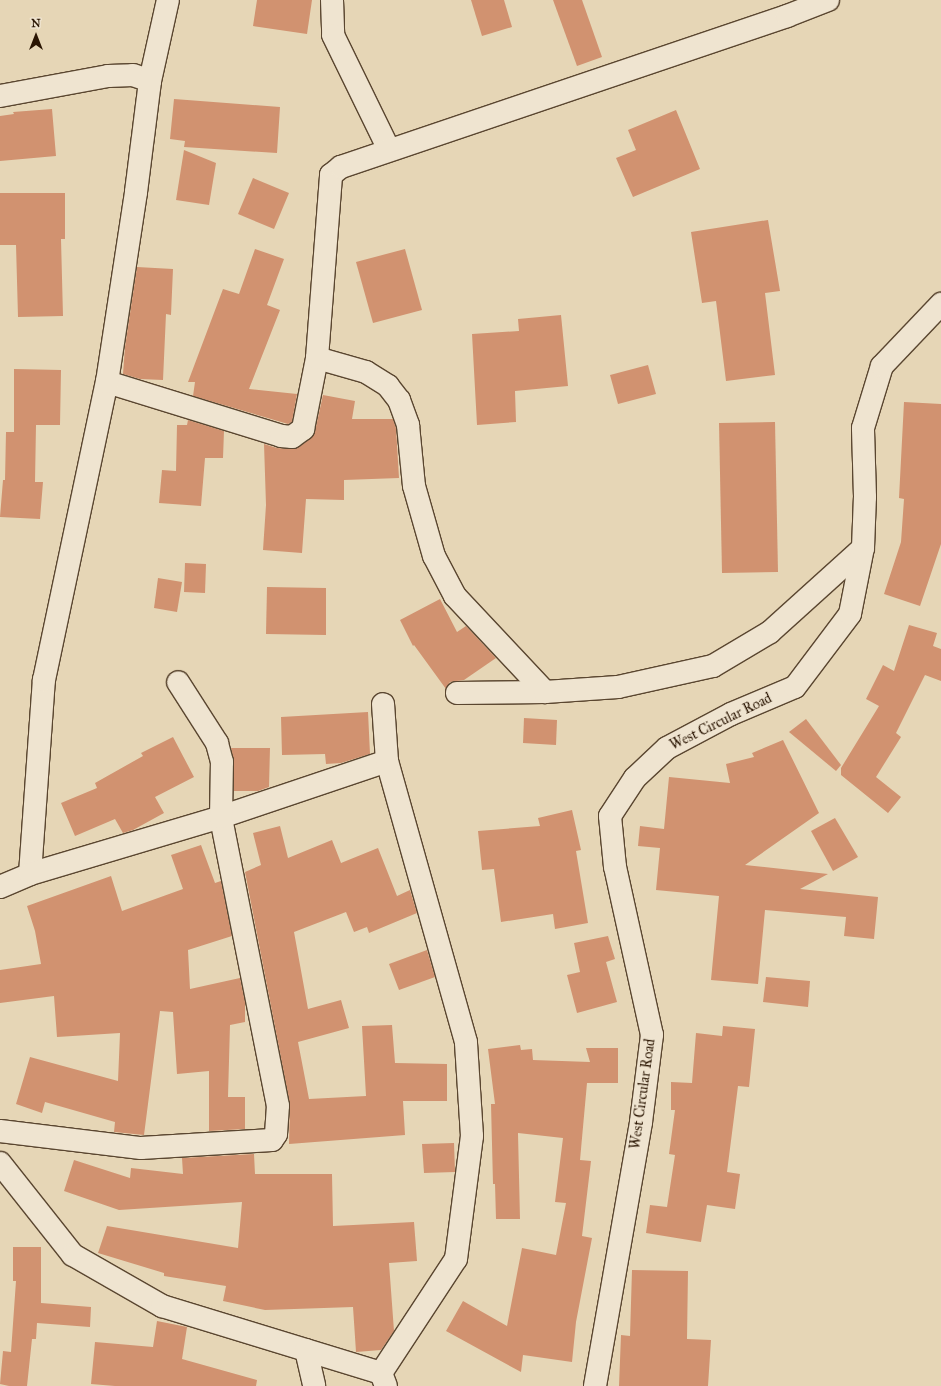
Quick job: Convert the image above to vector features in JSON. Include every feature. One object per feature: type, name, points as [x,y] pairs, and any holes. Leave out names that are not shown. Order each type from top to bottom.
[{"type":"street","points":[[30,874],[44,680],[107,382],[136,192],[150,80],[168,0]]},
{"type":"street","points":[[332,0],[334,35],[388,150]]},
{"type":"street","points":[[107,382],[281,436],[292,437],[303,429],[317,358],[331,175],[341,167],[388,150],[787,16],[828,0]]},
{"type":"street","points":[[0,96],[108,76],[133,75],[150,80]]},
{"type":"street","name":"West Circular Road","points":[[595,1386],[641,1122],[652,1035],[615,867],[610,816],[635,778],[667,748],[731,714],[795,687],[850,614],[863,548],[865,498],[864,428],[882,366],[941,304]]},
{"type":"street","points":[[317,358],[366,372],[388,386],[399,400],[408,426],[414,486],[434,556],[456,596],[545,692]]},
{"type":"street","points":[[457,693],[545,692],[618,687],[713,666],[770,632],[863,548]]},
{"type":"street","points":[[0,1131],[141,1148],[272,1140],[276,1134],[278,1106],[221,817],[222,762],[217,743],[178,682]]},
{"type":"street","points":[[0,1163],[73,1255],[162,1306],[306,1350],[384,1380],[456,1259],[472,1136],[466,1042],[387,761],[383,704]]},
{"type":"street","points":[[0,887],[30,874],[221,817],[387,761]]},
{"type":"street","points":[[306,1350],[314,1386]]},
{"type":"building","points":[[257,0],[312,0],[307,34],[253,26]]},
{"type":"building","points":[[471,0],[504,0],[512,27],[482,36]]},
{"type":"building","points":[[553,0],[582,0],[602,57],[577,66]]},
{"type":"building","points":[[174,99],[280,107],[277,153],[184,147],[185,141],[170,139]]},
{"type":"building","points":[[52,109],[56,156],[0,161],[0,116],[14,114],[13,112]]},
{"type":"building","points":[[676,110],[700,169],[633,197],[616,158],[636,150],[628,130]]},
{"type":"building","points":[[184,150],[216,163],[209,205],[176,200]]},
{"type":"building","points":[[253,178],[289,193],[274,229],[238,214]]},
{"type":"building","points":[[0,193],[65,193],[65,239],[61,239],[63,316],[18,317],[16,245],[0,245]]},
{"type":"building","points":[[768,220],[780,291],[765,293],[775,375],[726,381],[716,301],[702,303],[691,232]]},
{"type":"building","points":[[255,249],[284,259],[267,305],[280,310],[249,389],[297,394],[292,422],[288,424],[193,396],[195,382],[188,382],[223,289],[239,294]]},
{"type":"building","points":[[405,249],[422,310],[373,323],[356,262]]},
{"type":"building","points":[[137,267],[173,269],[171,315],[166,314],[163,380],[140,379],[123,374],[125,347]]},
{"type":"building","points":[[561,315],[568,386],[515,391],[516,422],[477,425],[472,334],[519,331],[518,319]]},
{"type":"building","points":[[648,365],[656,394],[618,404],[610,375]]},
{"type":"building","points":[[14,369],[61,370],[60,425],[36,425],[35,482],[43,482],[40,519],[0,517],[3,480],[5,480],[6,432],[14,432]]},
{"type":"building","points":[[323,395],[355,401],[352,419],[393,419],[396,428],[399,478],[344,480],[344,500],[306,499],[302,553],[263,550],[266,505],[264,444],[277,448],[291,449],[299,447],[310,439],[315,431]]},
{"type":"building","points":[[904,402],[941,404],[941,544],[920,606],[884,594],[901,542],[904,499],[899,498]]},
{"type":"building","points":[[188,420],[224,431],[223,458],[205,458],[201,506],[159,503],[162,470],[176,471],[177,425],[187,425]]},
{"type":"building","points":[[775,422],[778,572],[722,573],[719,423]]},
{"type":"building","points":[[185,563],[206,564],[205,593],[184,592]]},
{"type":"building","points":[[158,578],[182,582],[177,612],[154,608]]},
{"type":"building","points":[[267,587],[326,588],[326,635],[266,634]]},
{"type":"building","points":[[440,599],[457,632],[466,626],[496,658],[464,680],[450,682],[446,689],[414,645],[413,646],[400,620]]},
{"type":"building","points":[[909,625],[937,633],[933,646],[941,649],[941,681],[925,675],[896,733],[901,737],[876,777],[901,797],[888,813],[841,775],[841,768],[879,706],[866,699],[883,665],[894,671]]},
{"type":"building","points":[[368,712],[370,754],[341,763],[326,764],[325,754],[282,755],[281,717]]},
{"type":"building","points":[[524,718],[557,720],[556,745],[523,743]]},
{"type":"building","points":[[806,719],[841,765],[836,771],[789,732]]},
{"type":"building","points":[[173,737],[194,777],[155,797],[164,813],[133,830],[123,833],[115,819],[75,836],[61,803],[97,788],[95,783],[143,756],[141,753]]},
{"type":"building","points":[[783,740],[819,813],[745,865],[828,874],[800,889],[878,897],[874,939],[844,936],[846,917],[765,910],[758,984],[711,980],[719,896],[656,890],[660,848],[638,846],[640,826],[664,829],[669,777],[730,783],[726,764],[754,757],[752,753]]},
{"type":"building","points":[[231,748],[270,748],[269,787],[258,791],[234,791],[234,762]]},
{"type":"building","points":[[572,810],[581,850],[576,851],[588,923],[555,929],[553,914],[501,922],[494,869],[482,870],[478,831],[540,826],[538,818]]},
{"type":"building","points":[[835,818],[858,857],[833,871],[811,831]]},
{"type":"building","points":[[280,826],[288,858],[332,840],[341,863],[378,848],[397,896],[410,890],[417,913],[369,933],[367,927],[354,932],[346,912],[294,932],[308,1009],[341,1000],[349,1028],[298,1042],[309,1099],[366,1096],[362,1026],[392,1025],[395,1063],[447,1064],[447,1101],[403,1101],[405,1135],[289,1144],[290,1104],[245,872],[261,865],[253,833]]},
{"type":"building","points":[[201,845],[215,883],[221,881],[232,936],[188,950],[190,989],[240,978],[245,1002],[245,1022],[230,1025],[228,1097],[245,1097],[245,1129],[209,1131],[209,1071],[177,1074],[173,1012],[160,1011],[144,1135],[114,1132],[115,1122],[45,1102],[42,1113],[16,1104],[30,1057],[118,1081],[120,1033],[57,1037],[54,996],[0,1003],[0,970],[41,964],[35,931],[27,906],[111,876],[122,911],[183,889],[171,855]]},
{"type":"building","points":[[608,936],[615,959],[606,962],[617,1002],[577,1013],[567,975],[580,972],[574,943]]},
{"type":"building","points":[[427,950],[435,977],[399,990],[389,964]]},
{"type":"building","points":[[766,977],[810,981],[808,1007],[763,1002]]},
{"type":"building","points":[[723,1026],[755,1029],[749,1087],[738,1086],[727,1172],[740,1174],[735,1209],[707,1205],[701,1242],[646,1233],[650,1205],[667,1207],[675,1155],[669,1154],[675,1110],[671,1110],[671,1082],[692,1083],[696,1033],[722,1036]]},
{"type":"building","points":[[520,1045],[521,1050],[532,1049],[533,1060],[590,1062],[586,1048],[618,1048],[618,1083],[587,1083],[580,1160],[591,1161],[582,1236],[592,1238],[576,1322],[572,1362],[523,1355],[521,1372],[446,1331],[463,1301],[507,1326],[522,1248],[556,1255],[566,1203],[555,1202],[563,1138],[518,1133],[520,1219],[496,1219],[495,1184],[493,1184],[491,1104],[495,1104],[488,1049]]},
{"type":"building","points":[[454,1143],[455,1172],[424,1173],[422,1144]]},
{"type":"building","points":[[254,1154],[255,1174],[332,1174],[333,1226],[414,1222],[417,1261],[389,1263],[394,1331],[381,1350],[356,1352],[353,1307],[265,1310],[223,1301],[226,1286],[164,1276],[164,1273],[98,1253],[107,1226],[238,1248],[242,1202],[119,1210],[64,1191],[74,1160],[130,1178],[131,1168],[183,1174],[182,1158]]},
{"type":"building","points":[[13,1247],[41,1247],[41,1303],[91,1307],[90,1327],[37,1323],[36,1339],[32,1339],[27,1386],[9,1386],[0,1384],[3,1351],[11,1352],[16,1281],[13,1281]]},
{"type":"building","points":[[632,1270],[688,1271],[687,1339],[711,1340],[708,1386],[619,1386],[621,1335],[630,1336]]},
{"type":"building","points":[[157,1321],[187,1327],[182,1359],[257,1380],[256,1386],[115,1386],[91,1384],[95,1342],[153,1347]]}]
